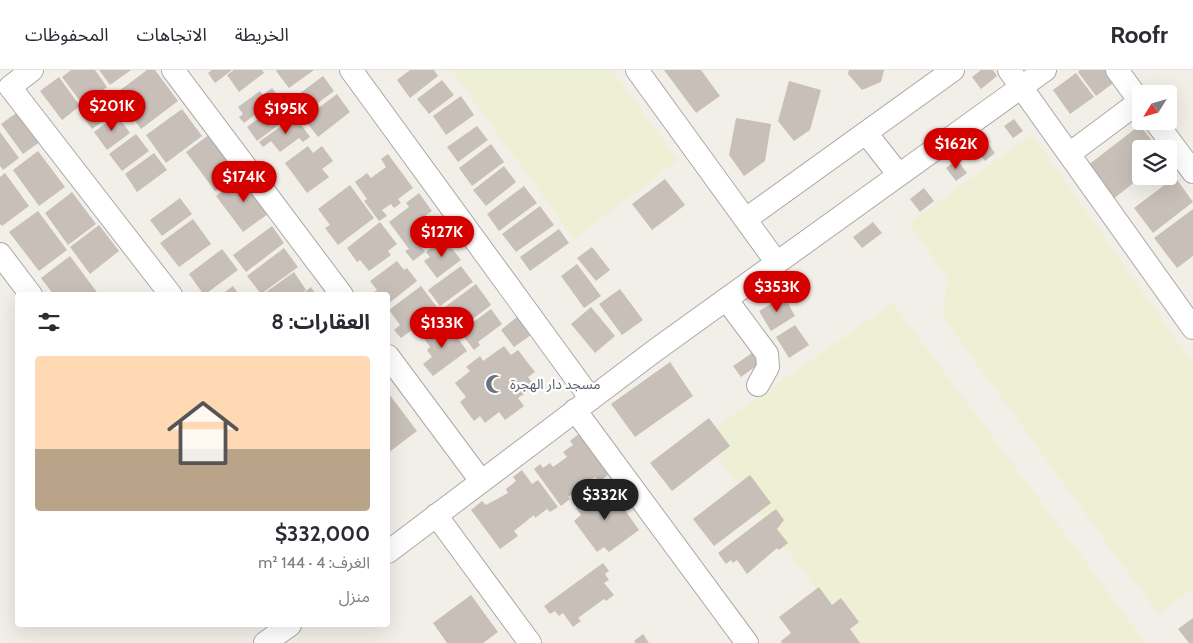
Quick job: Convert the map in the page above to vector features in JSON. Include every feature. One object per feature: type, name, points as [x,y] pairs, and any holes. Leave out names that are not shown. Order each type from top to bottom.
[{"type":"street","points":[[32,70],[5,90],[170,292]]},
{"type":"street","points":[[174,70],[340,292]]},
{"type":"street","points":[[351,70],[747,643]]},
{"type":"street","points":[[637,70],[777,263]]},
{"type":"street","points":[[746,219],[953,70]]},
{"type":"street","points":[[390,550],[726,299],[899,176],[1016,79],[1045,70]]},
{"type":"street","points":[[1117,70],[1132,91]]},
{"type":"street","points":[[1016,79],[1193,328]]},
{"type":"street","points":[[1069,154],[1132,108]]},
{"type":"street","points":[[1162,130],[1193,172]]},
{"type":"street","points":[[866,133],[899,176]]},
{"type":"street","points":[[0,254],[29,292]]},
{"type":"street","points":[[726,299],[767,354],[768,367],[758,385]]},
{"type":"street","points":[[390,359],[481,481]]},
{"type":"street","points":[[436,515],[530,643]]},
{"type":"street","points":[[265,643],[288,630]]},
{"type":"green space","points":[[451,70],[612,70],[678,160],[574,239]]},
{"type":"green space","points":[[1032,134],[1193,363],[1193,589],[1158,614],[942,316],[948,279],[909,223]]},
{"type":"green space","points":[[893,303],[1146,643],[856,643],[702,436]]},
{"type":"building","points":[[71,70],[95,70],[107,87],[83,105],[62,77]]},
{"type":"building","points":[[99,70],[131,70],[110,85]]},
{"type":"building","points":[[147,70],[155,70],[178,101],[141,129],[115,94]]},
{"type":"building","points":[[212,70],[232,70],[215,83],[208,73]]},
{"type":"building","points":[[234,70],[262,70],[264,73],[239,92],[227,75]]},
{"type":"building","points":[[314,70],[289,88],[276,71]]},
{"type":"building","points":[[410,70],[434,70],[438,76],[410,98],[397,80]]},
{"type":"building","points":[[664,70],[701,70],[720,96],[696,113]]},
{"type":"building","points":[[849,70],[884,70],[881,82],[862,90],[848,74]]},
{"type":"building","points":[[981,70],[993,70],[997,76],[981,89],[972,77]]},
{"type":"building","points":[[1080,70],[1114,70],[1120,78],[1096,96],[1078,72]]},
{"type":"building","points":[[1076,73],[1094,97],[1070,114],[1053,90]]},
{"type":"building","points":[[323,76],[334,91],[302,115],[291,100]]},
{"type":"building","points":[[59,77],[80,106],[62,120],[40,91]]},
{"type":"building","points":[[442,80],[454,95],[429,114],[417,99]]},
{"type":"building","points":[[789,81],[821,90],[810,130],[794,141],[778,121]]},
{"type":"building","points":[[272,88],[279,97],[244,123],[239,117],[243,114],[238,107],[260,91],[263,95]]},
{"type":"building","points":[[337,94],[350,112],[318,137],[304,119]]},
{"type":"building","points":[[461,96],[474,115],[446,135],[433,116]]},
{"type":"building","points":[[100,99],[111,115],[92,129],[80,113]]},
{"type":"building","points":[[283,100],[293,114],[257,141],[247,127]]},
{"type":"building","points":[[182,109],[202,136],[166,163],[146,135]]},
{"type":"building","points":[[19,111],[41,141],[23,154],[1,124]]},
{"type":"building","points":[[117,115],[130,133],[107,150],[94,132]]},
{"type":"building","points":[[295,116],[310,137],[303,142],[299,138],[280,152],[271,141],[263,147],[259,142]]},
{"type":"building","points":[[736,118],[771,124],[765,161],[744,176],[729,155]]},
{"type":"building","points":[[1014,119],[1023,131],[1013,138],[1004,126]]},
{"type":"building","points":[[477,126],[488,140],[458,162],[447,147]]},
{"type":"building","points":[[1134,130],[1144,130],[1151,140],[1132,140],[1132,184],[1112,200],[1087,166]]},
{"type":"building","points":[[214,131],[243,171],[215,191],[186,152]]},
{"type":"building","points":[[0,132],[19,158],[3,170],[0,166]]},
{"type":"building","points":[[136,134],[149,151],[122,171],[109,154]]},
{"type":"building","points":[[986,141],[995,153],[985,161],[975,148]]},
{"type":"building","points":[[491,144],[504,162],[472,186],[459,168]]},
{"type":"building","points":[[308,146],[313,153],[322,146],[333,161],[322,169],[329,177],[307,193],[285,163]]},
{"type":"building","points":[[38,151],[65,187],[39,206],[13,170]]},
{"type":"building","points":[[154,153],[167,170],[137,192],[125,174]]},
{"type":"building","points":[[388,154],[413,188],[398,199],[401,203],[394,208],[391,204],[382,210],[387,216],[379,221],[364,201],[367,199],[355,182],[367,173],[371,178],[386,167],[381,159]]},
{"type":"building","points":[[957,160],[967,173],[956,181],[946,168]]},
{"type":"building","points":[[504,166],[516,182],[486,206],[473,190]]},
{"type":"building","points":[[5,173],[29,206],[2,226],[0,224],[0,177]]},
{"type":"building","points":[[246,175],[272,211],[243,232],[216,196]]},
{"type":"building","points":[[665,179],[685,205],[652,230],[632,204]]},
{"type":"building","points":[[1177,180],[1193,202],[1153,233],[1134,208],[1164,185],[1177,185]]},
{"type":"building","points":[[350,185],[374,218],[338,245],[325,228],[330,225],[318,209]]},
{"type":"building","points":[[524,186],[537,203],[499,231],[487,214]]},
{"type":"building","points":[[924,188],[934,201],[920,212],[910,199]]},
{"type":"building","points":[[72,192],[96,224],[68,245],[45,213]]},
{"type":"building","points":[[419,193],[432,211],[425,216],[437,231],[419,244],[425,252],[413,261],[405,251],[409,249],[389,222],[409,207],[406,203]]},
{"type":"building","points":[[180,198],[192,214],[162,236],[150,220]]},
{"type":"building","points":[[540,206],[554,225],[516,252],[502,234]]},
{"type":"building","points":[[1193,209],[1193,256],[1177,268],[1154,238]]},
{"type":"building","points":[[38,211],[67,250],[39,271],[9,232]]},
{"type":"building","points":[[193,219],[211,244],[179,267],[160,243]]},
{"type":"building","points":[[380,222],[397,244],[388,251],[391,255],[369,271],[360,260],[357,262],[347,248]]},
{"type":"building","points":[[873,222],[882,233],[862,248],[853,237]]},
{"type":"building","points":[[99,225],[119,251],[90,274],[70,247]]},
{"type":"building","points":[[272,226],[284,243],[246,272],[233,255]]},
{"type":"building","points":[[559,229],[569,243],[530,271],[520,257]]},
{"type":"building","points":[[444,238],[461,260],[437,278],[424,261],[430,257],[426,252]]},
{"type":"building","points":[[592,247],[610,270],[596,281],[577,258]]},
{"type":"building","points":[[284,248],[298,267],[264,292],[259,292],[247,276]]},
{"type":"building","points":[[222,249],[238,270],[208,292],[202,292],[189,274]]},
{"type":"building","points":[[70,256],[97,292],[52,292],[41,278]]},
{"type":"building","points":[[397,261],[404,270],[407,268],[417,281],[390,302],[390,292],[374,292],[377,290],[370,281]]},
{"type":"building","points":[[577,264],[601,296],[584,308],[561,276]]},
{"type":"building","points":[[461,266],[473,282],[440,306],[428,290]]},
{"type":"building","points":[[294,272],[306,290],[303,292],[266,292]]},
{"type":"building","points":[[476,284],[491,305],[470,321],[466,316],[457,323],[445,307]]},
{"type":"building","points":[[233,286],[237,292],[225,292]]},
{"type":"building","points":[[421,286],[439,310],[401,338],[394,330],[400,325],[390,309]]},
{"type":"building","points":[[311,287],[314,292],[305,292]]},
{"type":"building","points":[[620,289],[643,320],[622,335],[599,304]]},
{"type":"building","points":[[784,296],[795,316],[771,331],[759,311]]},
{"type":"building","points":[[591,307],[615,336],[595,353],[571,324]]},
{"type":"building","points":[[491,309],[502,324],[478,342],[480,345],[474,350],[460,332]]},
{"type":"building","points":[[517,317],[531,335],[514,347],[501,330]]},
{"type":"building","points":[[440,324],[448,334],[452,330],[467,351],[433,376],[423,364],[432,357],[427,350],[430,347],[423,337]]},
{"type":"building","points":[[795,325],[809,345],[789,358],[776,337]]},
{"type":"building","name":"مسجد دار الهجرة","points":[[504,346],[511,355],[518,350],[535,372],[528,377],[535,386],[518,398],[524,406],[505,420],[499,412],[485,423],[480,416],[474,421],[460,402],[466,397],[455,383],[470,371],[466,367],[480,356],[483,361]]},
{"type":"building","points":[[752,353],[759,364],[741,377],[733,366]]},
{"type":"building","points":[[670,362],[693,396],[635,437],[611,404]]},
{"type":"building","points":[[390,395],[417,431],[390,451]]},
{"type":"building","points":[[709,418],[730,446],[672,491],[650,463]]},
{"type":"building","points":[[581,432],[613,471],[599,482],[595,477],[568,497],[570,499],[561,506],[534,469],[540,464],[543,468],[550,463],[553,467],[567,457],[563,452],[573,445],[570,441]]},
{"type":"building","points":[[522,470],[532,484],[538,480],[558,507],[550,512],[547,509],[535,518],[534,515],[514,531],[518,536],[500,549],[471,510],[482,501],[486,505],[508,493],[506,489],[516,481],[513,477]]},
{"type":"building","points":[[750,475],[771,503],[714,546],[693,519]]},
{"type":"building","points":[[607,485],[639,530],[609,552],[604,547],[597,552],[574,521],[581,515],[576,508]]},
{"type":"building","points":[[776,509],[784,520],[777,529],[788,543],[779,550],[777,548],[747,574],[737,560],[733,563],[731,560],[726,564],[718,553]]},
{"type":"building","points":[[603,563],[609,571],[605,574],[609,580],[604,583],[614,595],[606,601],[604,599],[578,618],[581,621],[573,627],[563,613],[559,616],[555,611],[550,614],[544,606]]},
{"type":"building","points":[[819,587],[832,605],[841,598],[859,622],[850,629],[860,643],[782,643],[781,641],[791,633],[779,617]]},
{"type":"building","points":[[471,595],[498,632],[483,643],[447,643],[433,623]]},
{"type":"building","points":[[1193,618],[1193,643],[1189,643],[1178,629]]},
{"type":"building","points":[[643,634],[649,643],[636,643],[634,641]]},
{"type":"place","name":"مسجد دار الهجرة","points":[[495,384]]}]
